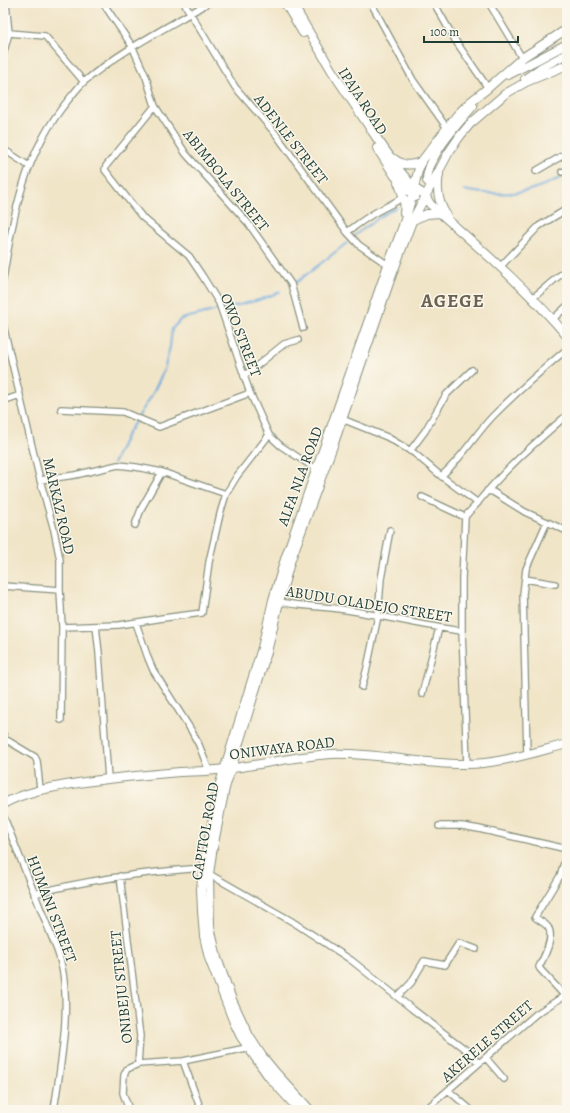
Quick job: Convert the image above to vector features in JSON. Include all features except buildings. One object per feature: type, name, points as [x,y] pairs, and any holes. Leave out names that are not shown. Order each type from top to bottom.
[{"type":"main road","name":"IPAJA ROAD","points":[[285,3],[332,80],[395,176],[426,200],[501,266],[553,319],[567,336]]},
{"type":"main road","name":"IPAJA ROAD","points":[[292,3],[332,71],[413,191]]},
{"type":"main road","points":[[385,151],[395,161],[401,164],[415,165],[421,162],[447,128],[469,103],[522,58],[567,29]]},
{"type":"main road","points":[[496,81],[567,44]]},
{"type":"main road","points":[[505,94],[530,75],[567,54]]},
{"type":"main road","points":[[505,94],[526,82],[567,65]]},
{"type":"main road","points":[[431,185],[427,181],[427,176],[435,158],[447,138],[488,88]]},
{"type":"main road","name":"ALFA NLA ROAD","points":[[228,769],[276,601],[392,266],[412,221],[426,200],[431,185],[440,168],[460,136],[470,124],[505,94]]},
{"type":"main road","name":"ALFA NLA ROAD","points":[[320,472],[342,419],[392,266],[421,162]]},
{"type":"main road","points":[[440,168],[437,192],[442,209],[452,224]]},
{"type":"main road","points":[[395,176],[403,197],[405,209],[401,231]]},
{"type":"main road","points":[[412,221],[427,214],[440,213]]},
{"type":"main road","name":"ONIWAYA ROAD","points":[[3,804],[40,789],[108,779],[228,769],[329,754],[356,754],[436,764],[467,764],[482,763],[527,754],[567,744]]},
{"type":"main road","name":"CAPITOL ROAD","points":[[228,769],[220,783],[206,871],[201,889],[204,936],[209,958],[233,1020],[252,1047],[270,1077],[299,1110]]},
{"type":"main road","name":"CAPITOL ROAD","points":[[252,1047],[262,1056],[310,1110]]},
{"type":"street","points":[[3,55],[9,33],[6,3]]},
{"type":"street","name":"ABIMBOLA STREET","points":[[103,3],[132,46],[146,77],[155,106],[186,154],[248,223],[291,284],[303,328]]},
{"type":"street","name":"ADENLE STREET","points":[[184,3],[235,87],[275,133],[347,232],[359,245],[392,266]]},
{"type":"street","points":[[3,279],[11,232],[22,189],[29,166],[48,127],[84,82],[132,46],[208,3]]},
{"type":"street","points":[[371,3],[413,80],[447,128]]},
{"type":"street","points":[[434,3],[455,40],[488,88]]},
{"type":"street","points":[[489,3],[522,58]]},
{"type":"street","points":[[9,33],[45,36],[84,82]]},
{"type":"street","name":"OWO STREET","points":[[155,106],[106,166],[105,170],[142,217],[189,256],[204,277],[219,303],[250,393],[268,435],[281,446],[320,472]]},
{"type":"street","points":[[3,149],[29,166]]},
{"type":"street","points":[[536,171],[567,153]]},
{"type":"street","points":[[347,232],[365,218],[394,204],[403,197]]},
{"type":"street","points":[[501,266],[539,226],[567,209]]},
{"type":"street","points":[[532,298],[546,289],[567,270]]},
{"type":"street","points":[[553,319],[567,306]]},
{"type":"street","name":"MARKAZ ROAD","points":[[3,325],[5,342],[58,545],[60,560],[62,627],[61,720]]},
{"type":"street","points":[[244,376],[284,344],[298,340]]},
{"type":"street","points":[[441,476],[454,463],[493,416],[567,349]]},
{"type":"street","points":[[410,451],[425,431],[446,395],[472,370]]},
{"type":"street","points":[[61,409],[123,412],[159,427],[250,393]]},
{"type":"street","points":[[3,401],[20,395]]},
{"type":"street","points":[[467,764],[462,631],[462,578],[465,518],[468,512],[478,503],[520,456],[567,415]]},
{"type":"street","points":[[342,419],[387,437],[410,451],[478,503]]},
{"type":"street","points":[[62,627],[119,626],[202,613],[209,562],[226,494],[236,476],[268,435]]},
{"type":"street","points":[[40,480],[75,475],[118,465],[140,467],[162,472],[226,494]]},
{"type":"street","points":[[135,525],[142,507],[162,472]]},
{"type":"street","points":[[488,491],[493,492],[525,512],[567,531]]},
{"type":"street","points":[[422,497],[465,518]]},
{"type":"street","points":[[527,754],[523,594],[524,578],[526,569],[547,522]]},
{"type":"street","points":[[362,687],[378,616],[381,579],[390,530]]},
{"type":"street","points":[[524,578],[555,584]]},
{"type":"street","points":[[3,586],[60,590]]},
{"type":"street","name":"ABUDU OLADEJO STREET","points":[[276,601],[310,606],[339,608],[439,628],[462,631]]},
{"type":"street","points":[[136,623],[153,670],[199,745],[209,771]]},
{"type":"street","points":[[96,626],[108,779]]},
{"type":"street","points":[[422,694],[439,628]]},
{"type":"street","points":[[4,738],[35,757],[40,789]]},
{"type":"street","name":"HUMANI STREET","points":[[3,815],[57,950],[64,972],[64,1027],[54,1110]]},
{"type":"street","points":[[439,826],[462,826],[479,829],[567,849]]},
{"type":"street","points":[[566,995],[539,967],[548,947],[550,934],[549,929],[544,923],[535,917],[560,876],[567,853]]},
{"type":"street","points":[[34,894],[120,876],[162,871],[206,871],[330,945],[366,971],[466,1050],[479,1063]]},
{"type":"street","name":"ONIBEJU STREET","points":[[120,876],[140,1036],[138,1064],[127,1069],[124,1075],[123,1093],[128,1110]]},
{"type":"street","points":[[397,997],[412,983],[424,961],[445,965],[459,943],[476,949]]},
{"type":"street","name":"AKERELE STREET","points":[[425,1110],[536,1014],[566,995]]},
{"type":"street","points":[[138,1064],[183,1061],[252,1047]]},
{"type":"street","points":[[486,1058],[504,1079]]},
{"type":"street","points":[[183,1061],[201,1110]]},
{"type":"street","points":[[449,1090],[471,1110]]},
{"type":"waterway","points":[[463,190],[496,193],[521,192],[539,187],[567,175]]},
{"type":"waterway","points":[[355,235],[384,214],[397,207]]},
{"type":"waterway","points":[[293,285],[347,243]]},
{"type":"waterway","points":[[113,464],[126,436],[152,395],[164,370],[170,347],[172,329],[181,319],[259,300],[280,292]]},
{"type":"district","name":"AGEGE","points":[[453,300]]}]
